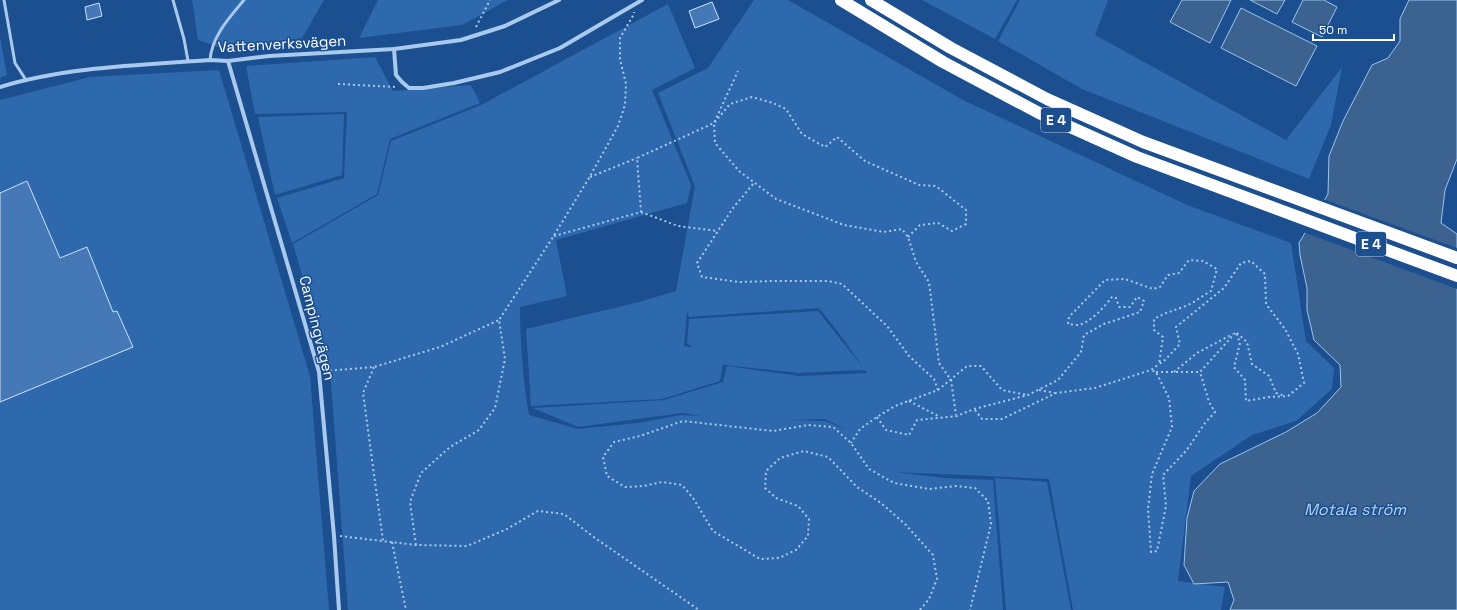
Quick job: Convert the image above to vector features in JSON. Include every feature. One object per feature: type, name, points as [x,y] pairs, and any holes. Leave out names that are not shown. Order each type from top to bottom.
[{"type":"highway","name":"E 4","points":[[841,0],[943,62],[1039,113],[1137,157],[1457,276]]},
{"type":"highway","name":"E 4","points":[[870,0],[951,48],[1048,99],[1142,142],[1457,258]]},
{"type":"street","name":"Vattenverksvägen","points":[[0,87],[26,80],[72,72],[188,61],[228,61],[269,56],[394,49],[461,40],[505,26],[559,0]]},
{"type":"street","points":[[394,49],[396,75],[402,82],[409,88],[431,87],[500,72],[560,48],[642,0]]},
{"type":"street","name":"Campingvägen","points":[[228,61],[319,372],[334,536],[338,610]]},
{"type":"lane","points":[[4,0],[15,63],[26,80]]},
{"type":"lane","points":[[173,0],[184,39],[188,61]]},
{"type":"lane","points":[[210,60],[211,51],[218,32],[244,0]]},
{"type":"path","points":[[471,37],[490,0]]},
{"type":"path","points":[[319,372],[374,367],[440,347],[499,320],[553,237],[589,178],[618,126],[625,105],[626,84],[620,59],[620,38],[634,14],[632,6]]},
{"type":"path","points":[[738,71],[714,123],[715,143],[739,171],[753,184],[776,199],[844,225],[884,232],[902,229],[908,237],[916,262],[929,282],[939,363],[951,380],[956,416]]},
{"type":"path","points":[[338,84],[409,88]]},
{"type":"path","points":[[589,178],[714,123],[730,104],[752,97],[773,103],[786,109],[802,134],[825,147],[837,137],[865,161],[919,185],[936,186],[966,210],[966,224],[952,231],[938,223],[920,225],[908,237]]},
{"type":"path","points":[[637,158],[641,212]]},
{"type":"path","points":[[753,184],[733,208],[697,263],[702,277],[739,282],[828,282],[842,284],[887,326],[909,356],[934,380],[938,390]]},
{"type":"path","points":[[553,237],[641,212],[678,226],[718,231]]},
{"type":"path","points":[[877,417],[886,430],[909,435],[917,420],[956,416],[1028,395],[1058,380],[1081,352],[1084,335],[1104,324],[1140,312],[1144,301],[1137,297],[1130,308],[1119,307],[1116,298],[1112,297],[1101,312],[1092,318],[1078,325],[1068,324],[1069,317],[1105,280],[1124,279],[1153,289],[1160,287],[1168,275],[1179,273],[1189,260],[1203,261],[1217,269],[1211,291],[1184,307],[1168,311],[1154,319],[1154,330],[1163,337],[1159,364],[1165,360]]},
{"type":"path","points":[[1038,390],[1056,393],[1095,388],[1151,370],[1165,360],[1180,344],[1176,327],[1224,288],[1241,263],[1251,261],[1265,274],[1266,304],[1285,329],[1298,354],[1304,382],[1288,396],[1269,397],[1246,401],[1244,380],[1234,367],[1240,343],[1236,332]]},
{"type":"path","points":[[416,545],[410,502],[421,473],[450,447],[479,430],[495,408],[505,359],[499,320]]},
{"type":"path","points":[[1151,370],[1156,372],[1200,372],[1236,332]]},
{"type":"path","points":[[1174,372],[1197,353],[1236,332]]},
{"type":"path","points":[[1236,332],[1247,342],[1252,364],[1269,376],[1276,394],[1288,396]]},
{"type":"path","points":[[851,443],[860,429],[877,417],[895,406],[938,390],[967,366],[981,366],[1002,390],[1028,395]]},
{"type":"path","points":[[374,367],[363,393],[383,541]]},
{"type":"path","points":[[1156,372],[1169,398],[1172,428],[1152,474],[1148,509],[1151,552],[1157,551],[1166,506],[1163,475],[1186,451],[1205,423],[1216,412],[1209,402],[1200,372]]},
{"type":"path","points":[[974,410],[982,419],[1002,419],[1056,393]]},
{"type":"path","points":[[909,401],[942,417]]},
{"type":"path","points":[[920,610],[930,599],[937,579],[933,555],[905,524],[881,503],[857,487],[828,457],[804,451],[780,458],[766,471],[765,488],[776,498],[798,506],[809,519],[808,536],[796,550],[779,558],[760,559],[713,531],[693,498],[682,485],[662,482],[644,486],[625,487],[607,476],[603,457],[614,442],[640,436],[683,421],[773,431],[808,425],[833,427],[851,443],[870,469],[894,483],[929,489],[956,486],[975,488],[988,501],[991,524],[970,610]]},
{"type":"path","points":[[334,536],[416,545],[467,546],[506,529],[538,511],[564,514],[595,538],[699,610]]},
{"type":"path","points":[[392,542],[406,610]]},
{"type":"shaded area","points":[[192,0],[324,0],[302,38],[224,49],[198,40]]},
{"type":"shaded area","points":[[378,0],[508,0],[462,25],[359,38]]},
{"type":"shaded area","points":[[754,0],[788,0],[963,100],[1187,205],[1291,243],[1306,341],[1334,368],[1332,389],[1296,421],[1252,435],[1191,476],[1178,581],[1225,587],[1221,610],[1073,610],[1049,479],[894,472],[945,478],[993,480],[1003,610],[348,610],[330,370],[293,244],[378,195],[391,141],[481,105],[668,4],[695,68],[652,90],[691,185],[687,203],[556,240],[567,296],[520,307],[522,361],[529,415],[578,429],[638,423],[681,415],[702,416],[682,413],[578,427],[533,408],[664,400],[723,382],[727,366],[799,376],[867,373],[865,370],[799,373],[723,364],[720,381],[662,399],[531,406],[526,329],[639,302],[676,291],[695,186],[658,93],[708,68]],"holes":[[[819,308],[864,369],[818,311],[689,319],[687,343],[692,347],[684,346],[687,312],[689,317]],[[825,419],[847,430],[825,421],[787,420]]]},
{"type":"shaded area","points":[[922,0],[1017,0],[995,39]]},
{"type":"shaded area","points":[[1020,0],[1108,0],[1095,35],[1286,140],[1342,67],[1331,125],[1309,179],[1082,89],[998,41]]},
{"type":"shaded area","points":[[0,37],[7,75],[0,78]]},
{"type":"shaded area","points":[[375,57],[393,91],[471,85],[480,103],[390,139],[377,194],[292,243],[277,198],[344,178],[347,112],[255,114],[246,66]]},
{"type":"shaded area","points":[[219,70],[310,376],[329,610],[0,610],[0,100],[90,77]]},
{"type":"shaded area","points":[[344,114],[342,175],[275,195],[258,117]]},
{"type":"shaded area","points":[[995,478],[1047,482],[1071,610],[1006,610]]},
{"type":"water","points":[[1182,0],[1231,0],[1210,43],[1170,22]]},
{"type":"water","points":[[1250,0],[1285,0],[1277,14]]},
{"type":"water","points":[[1303,0],[1324,0],[1337,7],[1322,37],[1292,22]]},
{"type":"water","name":"Motala ström","points":[[1409,0],[1457,0],[1457,159],[1445,190],[1441,223],[1457,234],[1457,610],[1230,610],[1234,600],[1228,582],[1194,584],[1184,565],[1187,518],[1194,491],[1220,464],[1286,432],[1317,413],[1341,387],[1340,365],[1314,340],[1307,310],[1307,288],[1299,243],[1328,194],[1329,156],[1343,121],[1372,65],[1388,58],[1400,41],[1400,19]]},
{"type":"water","points":[[1241,8],[1317,46],[1296,86],[1221,48]]},
{"type":"pier","points":[[1323,199],[1457,248],[1457,289],[1303,232]]},
{"type":"building","points":[[712,2],[719,19],[695,28],[689,11]]},
{"type":"building","points":[[99,3],[102,16],[87,20],[85,7]]},
{"type":"building","points":[[27,181],[60,258],[87,247],[113,312],[117,311],[133,347],[0,402],[0,193]]}]
